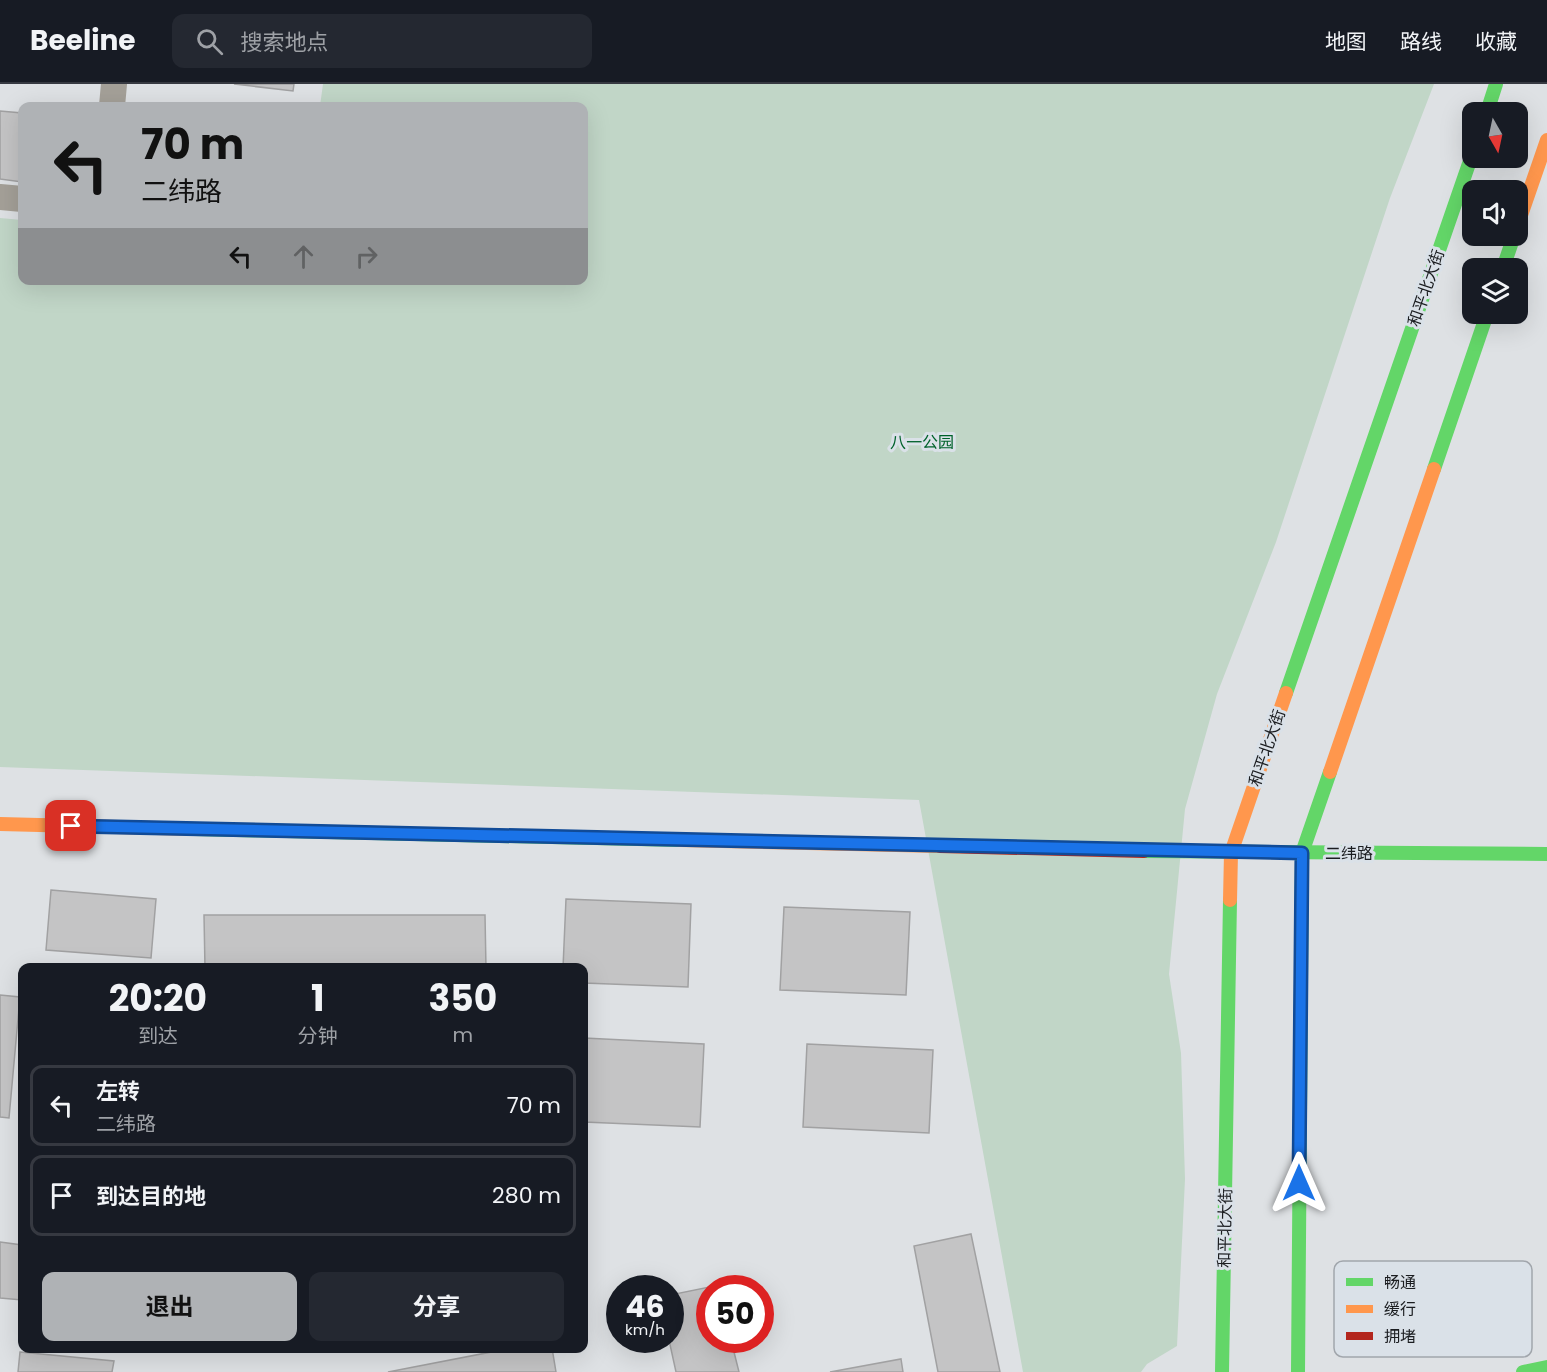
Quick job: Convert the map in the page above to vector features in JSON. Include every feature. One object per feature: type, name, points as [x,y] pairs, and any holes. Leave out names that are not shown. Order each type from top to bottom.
[{"type":"main road","points":[[1490,102],[1496,84]]},
{"type":"main road","points":[[1528,196],[1547,140]]},
{"type":"main road","name":"和平北大街","points":[[1222,1372],[1231,853],[1467,168]]},
{"type":"main road","points":[[1298,1372],[1302,853],[1484,324]]},
{"type":"main road","name":"二纬路","points":[[0,824],[1231,853],[1547,854]]},
{"type":"main road","points":[[1522,1372],[1547,1367]]},
{"type":"street","points":[[112,102],[114,84]]},
{"type":"street","points":[[0,197],[18,199]]},
{"type":"green space","name":"八一公园","points":[[323,84],[1434,84],[1390,198],[1276,542],[1217,694],[1185,809],[1169,974],[1181,1053],[1185,1179],[1177,1346],[1147,1364],[1141,1372],[1023,1372],[919,800],[0,767],[0,218],[18,220],[18,285],[588,285],[588,102],[321,102]]},
{"type":"building","points":[[234,84],[294,84],[293,91]]},
{"type":"building","points":[[0,111],[18,113],[18,181],[0,179]]},
{"type":"building","points":[[51,890],[156,899],[151,958],[46,950]]},
{"type":"building","points":[[566,899],[691,904],[688,987],[588,983],[588,963],[563,963]]},
{"type":"building","points":[[784,907],[910,912],[906,995],[780,990]]},
{"type":"building","points":[[204,915],[485,915],[486,963],[205,963]]},
{"type":"building","points":[[0,995],[18,997],[18,1019],[9,1118],[0,1117]]},
{"type":"building","points":[[588,1038],[704,1044],[700,1127],[588,1122]]},
{"type":"building","points":[[807,1044],[933,1050],[929,1133],[803,1127]]},
{"type":"building","points":[[971,1234],[1000,1372],[938,1372],[914,1246]]},
{"type":"building","points":[[0,1242],[18,1244],[18,1300],[0,1298]]},
{"type":"building","points":[[696,1290],[696,1353],[734,1353],[739,1372],[676,1372],[672,1353],[684,1353],[684,1292]]},
{"type":"building","points":[[20,1353],[114,1361],[112,1372],[18,1372]]},
{"type":"building","points":[[486,1353],[553,1353],[556,1372],[388,1372]]},
{"type":"building","points":[[901,1359],[903,1372],[830,1372]]},
{"type":"traffic: fast","points":[[1490,102],[1496,84]]},
{"type":"traffic: fast","points":[[1286,693],[1467,168]]},
{"type":"traffic: fast","points":[[1506,258],[1511,246]]},
{"type":"traffic: fast","points":[[1434,469],[1484,324]]},
{"type":"traffic: fast","points":[[1298,1372],[1302,853],[1330,772]]},
{"type":"traffic: fast","points":[[195,829],[680,840]]},
{"type":"traffic: fast","points":[[1144,851],[1547,854]]},
{"type":"traffic: fast","points":[[1222,1372],[1230,900]]},
{"type":"traffic: fast","points":[[1523,1372],[1547,1367]]},
{"type":"traffic: slow","points":[[1528,195],[1547,140]]},
{"type":"traffic: slow","points":[[1330,772],[1434,469]]},
{"type":"traffic: slow","points":[[1230,900],[1231,853],[1286,693]]},
{"type":"traffic: slow","points":[[0,824],[195,829]]},
{"type":"traffic: slow","points":[[680,840],[940,846]]},
{"type":"traffic: jam","points":[[940,846],[1144,851]]},
{"type":"route","points":[[71,826],[1302,853],[1299,1183]]}]
